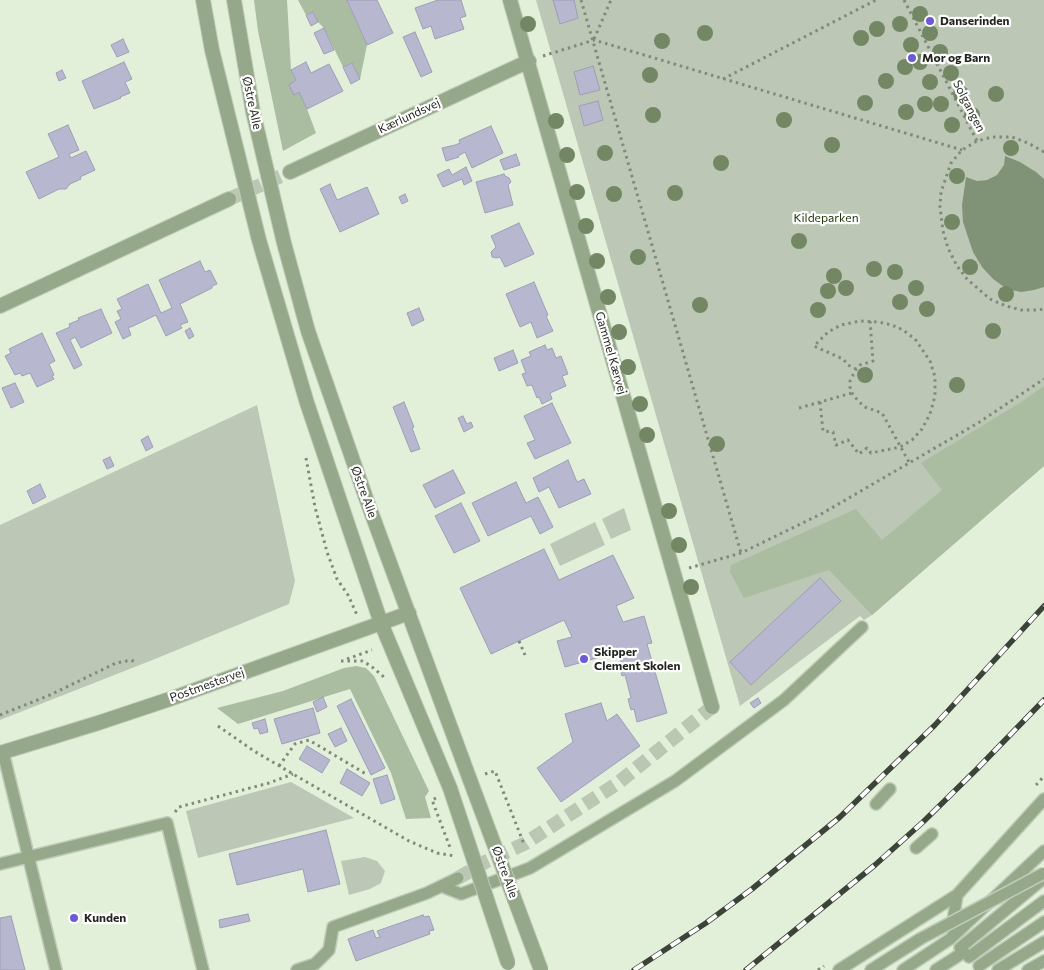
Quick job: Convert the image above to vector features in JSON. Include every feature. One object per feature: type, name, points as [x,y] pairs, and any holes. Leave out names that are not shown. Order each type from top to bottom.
[{"type":"street","name":"Østre Alle","points":[[203,0],[212,50],[259,240],[307,403],[381,623],[450,788],[511,970]]},
{"type":"street","name":"Østre Alle","points":[[234,0],[253,112],[284,243],[308,331],[357,473],[541,970]]},
{"type":"street","name":"Gammel Kærvej","points":[[510,0],[712,707]]},
{"type":"street","name":"Kærlundsvej","points":[[290,172],[528,61]]},
{"type":"street","points":[[0,306],[230,199]]},
{"type":"street","name":"Postmestervej","points":[[1,752],[161,702],[409,613]]},
{"type":"lane","points":[[441,886],[461,894],[530,868],[675,781],[784,700],[862,627]]},
{"type":"lane","name":"Postmestervej","points":[[1,752],[56,970]]},
{"type":"lane","points":[[876,804],[890,789]]},
{"type":"lane","points":[[839,970],[958,895],[1044,799]]},
{"type":"lane","points":[[0,864],[168,823],[203,970]]},
{"type":"lane","points":[[916,848],[932,834]]},
{"type":"lane","points":[[903,970],[950,939],[1044,851]]},
{"type":"lane","points":[[871,970],[920,939],[1044,873]]},
{"type":"lane","points":[[296,970],[316,967],[329,950],[332,927],[458,878]]},
{"type":"lane","points":[[964,952],[1044,878]]},
{"type":"lane","points":[[950,939],[958,895]]},
{"type":"lane","points":[[936,970],[1044,901]]},
{"type":"lane","points":[[950,939],[981,968],[1044,922]]},
{"type":"lane","points":[[998,970],[1044,942]]},
{"type":"lane","points":[[1028,970],[1044,961]]},
{"type":"path","points":[[581,0],[741,553]]},
{"type":"path","points":[[594,40],[611,0]]},
{"type":"path","points":[[722,79],[876,0]]},
{"type":"path","name":"Solgangen","points":[[904,0],[977,141]]},
{"type":"path","points":[[528,61],[594,40],[962,150]]},
{"type":"path","points":[[1044,152],[1028,142],[1012,137],[992,137],[977,141],[962,150],[952,163],[945,177],[940,207],[943,231],[948,248],[957,266],[967,279],[990,299],[1006,306],[1021,310],[1044,309]]},
{"type":"path","points":[[820,402],[823,431],[833,432],[836,445],[848,440],[858,454],[867,448],[871,453],[900,447],[912,440],[922,429],[930,414],[935,396],[935,377],[930,361],[915,339],[892,325],[860,321],[841,325],[828,332],[814,346],[843,359],[848,365],[856,369]]},
{"type":"path","points":[[870,321],[873,361],[860,365],[856,369],[850,381],[852,393],[865,407],[882,413],[910,464]]},
{"type":"path","points":[[674,572],[741,553],[823,513],[978,423],[1044,379]]},
{"type":"path","points":[[799,408],[852,393]]},
{"type":"path","points":[[519,641],[525,655]]},
{"type":"path","points":[[372,650],[341,661],[362,662],[371,666],[384,677]]},
{"type":"path","points":[[0,715],[50,695],[116,663],[131,660],[137,663]]},
{"type":"path","points":[[218,726],[292,774],[409,841],[437,853],[461,857]]},
{"type":"path","points":[[279,766],[295,744],[309,740],[366,774]]},
{"type":"path","points":[[482,766],[485,774]]},
{"type":"path","points":[[495,771],[524,844]]},
{"type":"path","points":[[168,823],[179,807],[269,783],[292,774]]},
{"type":"path","points":[[432,800],[453,856]]},
{"type":"green space","name":"Kildeparken","points":[[536,0],[1044,0],[1044,466],[872,615],[864,620],[860,616],[740,706]]},
{"type":"green space","points":[[257,405],[295,581],[289,604],[0,720],[0,525]]},
{"type":"green space","points":[[624,508],[631,530],[611,539],[602,519]]},
{"type":"green space","points":[[595,522],[605,545],[560,566],[550,544]]},
{"type":"green space","points":[[291,782],[354,818],[198,858],[186,811]]},
{"type":"green space","points":[[365,857],[377,861],[385,871],[381,883],[370,889],[349,895],[341,861]]},
{"type":"shaded area","points":[[254,0],[287,0],[291,70],[296,80],[294,81],[294,94],[299,92],[316,133],[283,151],[258,31]]},
{"type":"shaded area","points":[[298,0],[347,0],[367,45],[360,79],[352,63],[343,67],[324,28],[318,22],[313,12],[306,15]]},
{"type":"shaded area","points":[[1005,156],[1020,162],[1044,179],[1044,287],[1034,290],[1021,292],[1007,289],[993,279],[982,267],[973,252],[963,222],[962,205],[966,177],[977,181],[987,180],[997,175],[1004,165]]},
{"type":"shaded area","points":[[1044,386],[1044,466],[872,615],[829,570],[744,598],[730,572],[731,565],[856,509],[882,540],[942,490],[921,463]]},
{"type":"shaded area","points":[[356,666],[366,668],[374,676],[429,791],[425,797],[431,818],[406,819],[391,773],[350,689],[238,724],[217,708],[283,691],[344,668]]},
{"type":"building","points":[[347,0],[377,0],[393,33],[367,45]]},
{"type":"building","points":[[438,0],[461,0],[466,16],[460,18],[464,29],[435,39],[431,26],[423,29],[415,8]]},
{"type":"building","points":[[553,0],[574,0],[578,18],[560,24]]},
{"type":"building","points":[[313,12],[318,22],[311,26],[306,15]]},
{"type":"building","points":[[324,28],[334,50],[324,54],[314,33]]},
{"type":"building","points":[[415,32],[432,72],[421,77],[403,37]]},
{"type":"building","points":[[123,39],[129,52],[117,57],[111,45]]},
{"type":"building","points":[[124,62],[132,79],[125,82],[130,93],[94,109],[82,81]]},
{"type":"building","points":[[306,62],[311,73],[329,64],[343,91],[307,109],[299,92],[294,95],[289,85],[296,80],[291,70]]},
{"type":"building","points":[[352,63],[360,79],[351,84],[343,67]]},
{"type":"building","points":[[593,66],[600,90],[580,95],[574,72]]},
{"type":"building","points":[[62,70],[66,78],[59,81],[56,73]]},
{"type":"building","points":[[598,101],[603,120],[584,126],[579,106]]},
{"type":"building","points":[[68,125],[79,150],[69,154],[71,158],[86,151],[95,170],[80,177],[81,179],[70,184],[66,189],[59,189],[39,199],[26,172],[59,157],[48,134]]},
{"type":"building","points":[[491,126],[503,153],[472,168],[465,152],[459,157],[446,161],[442,148],[460,143],[459,140]]},
{"type":"building","points":[[516,154],[520,165],[504,170],[500,160]]},
{"type":"building","points":[[466,167],[472,181],[464,185],[462,179],[443,187],[437,175],[449,169],[452,175]]},
{"type":"building","points":[[504,174],[511,182],[508,185],[513,205],[485,213],[476,182]]},
{"type":"building","points":[[330,184],[337,200],[367,187],[379,214],[340,232],[320,189]]},
{"type":"building","points":[[405,194],[408,201],[402,204],[399,197]]},
{"type":"building","points":[[519,223],[534,254],[505,267],[500,257],[492,257],[491,252],[496,247],[491,236]]},
{"type":"building","points":[[200,261],[205,272],[210,270],[217,284],[180,304],[188,322],[180,325],[182,328],[166,336],[156,315],[128,327],[131,335],[123,339],[115,322],[121,319],[117,311],[122,309],[117,299],[148,284],[161,313],[172,308],[159,280]]},
{"type":"building","points":[[534,282],[553,331],[537,338],[531,322],[520,327],[506,294]]},
{"type":"building","points":[[419,308],[424,320],[412,326],[407,313]]},
{"type":"building","points":[[101,309],[112,333],[81,348],[75,337],[70,340],[82,365],[74,369],[56,333],[70,327],[69,324],[79,320],[78,318]]},
{"type":"building","points":[[190,328],[194,336],[189,339],[185,331]]},
{"type":"building","points":[[42,333],[55,361],[49,364],[54,379],[37,387],[30,373],[22,376],[20,373],[15,375],[5,356],[11,353],[9,349]]},
{"type":"building","points":[[545,345],[547,350],[552,348],[556,358],[561,356],[568,374],[562,376],[566,386],[550,393],[552,399],[542,404],[539,397],[537,398],[532,385],[527,386],[522,374],[526,373],[521,360],[531,356],[529,352]]},
{"type":"building","points":[[513,350],[518,363],[499,371],[494,358]]},
{"type":"building","points":[[15,383],[24,402],[11,408],[2,388]]},
{"type":"building","points":[[404,402],[420,449],[411,452],[393,407]]},
{"type":"building","points":[[552,403],[571,443],[535,459],[527,443],[535,440],[524,416]]},
{"type":"building","points":[[463,416],[467,424],[471,422],[473,427],[464,432],[458,418]]},
{"type":"building","points":[[148,436],[153,447],[146,451],[141,440]]},
{"type":"building","points":[[110,457],[114,466],[107,469],[103,460]]},
{"type":"building","points":[[568,460],[577,482],[584,479],[591,494],[559,508],[549,487],[539,492],[533,478]]},
{"type":"building","points":[[453,470],[465,493],[435,508],[423,485]]},
{"type":"building","points":[[516,482],[526,503],[538,497],[553,527],[540,534],[531,516],[488,536],[472,503]]},
{"type":"building","points":[[40,484],[46,497],[33,504],[27,491]]},
{"type":"building","points":[[461,503],[480,541],[454,553],[435,516]]},
{"type":"building","points":[[544,549],[559,580],[613,555],[634,598],[616,606],[623,622],[644,616],[652,643],[647,644],[667,713],[637,722],[634,709],[631,710],[628,699],[631,698],[625,675],[622,676],[618,652],[565,667],[557,641],[572,637],[564,620],[491,654],[460,588]]},
{"type":"building","points":[[820,578],[841,601],[751,685],[730,662]]},
{"type":"building","points":[[323,697],[327,707],[317,712],[313,702]]},
{"type":"building","points":[[758,698],[761,703],[754,708],[750,703]]},
{"type":"building","points":[[351,699],[385,768],[371,775],[337,706]]},
{"type":"building","points":[[601,703],[607,721],[617,714],[640,746],[561,802],[537,768],[573,742],[565,714]]},
{"type":"building","points":[[313,708],[320,733],[282,744],[274,719]]},
{"type":"building","points":[[265,719],[268,732],[260,734],[258,728],[254,729],[252,723]]},
{"type":"building","points":[[341,728],[347,741],[335,747],[328,734]]},
{"type":"building","points":[[307,746],[330,760],[322,773],[299,759]]},
{"type":"building","points":[[347,769],[370,783],[362,796],[340,783]]},
{"type":"building","points":[[387,775],[395,799],[381,804],[373,779]]},
{"type":"building","points":[[326,830],[340,884],[308,892],[303,869],[237,885],[229,854]]},
{"type":"building","points":[[248,914],[250,921],[220,928],[219,920]]},
{"type":"building","points":[[423,915],[424,917],[429,916],[434,930],[429,931],[430,934],[356,961],[348,939],[373,930],[376,938],[380,937],[377,931]]},
{"type":"building","points":[[11,916],[25,970],[0,970],[0,918]]},
{"type":"tunnel","points":[[229,199],[290,172]]},
{"type":"tunnel","points":[[458,878],[487,861],[524,844],[618,783],[712,707]]},
{"type":"railway","points":[[634,970],[706,923],[752,889],[840,817],[935,725],[1044,606]]},
{"type":"railway","points":[[746,970],[875,865],[923,822],[1044,700]]},
{"type":"place","name":"Danserinden","points":[[930,21]]},
{"type":"place","name":"Mor og Barn","points":[[912,58]]},
{"type":"place","name":"Skipper Clement Skolen","points":[[584,659]]},
{"type":"place","name":"Kunden","points":[[74,918]]}]
